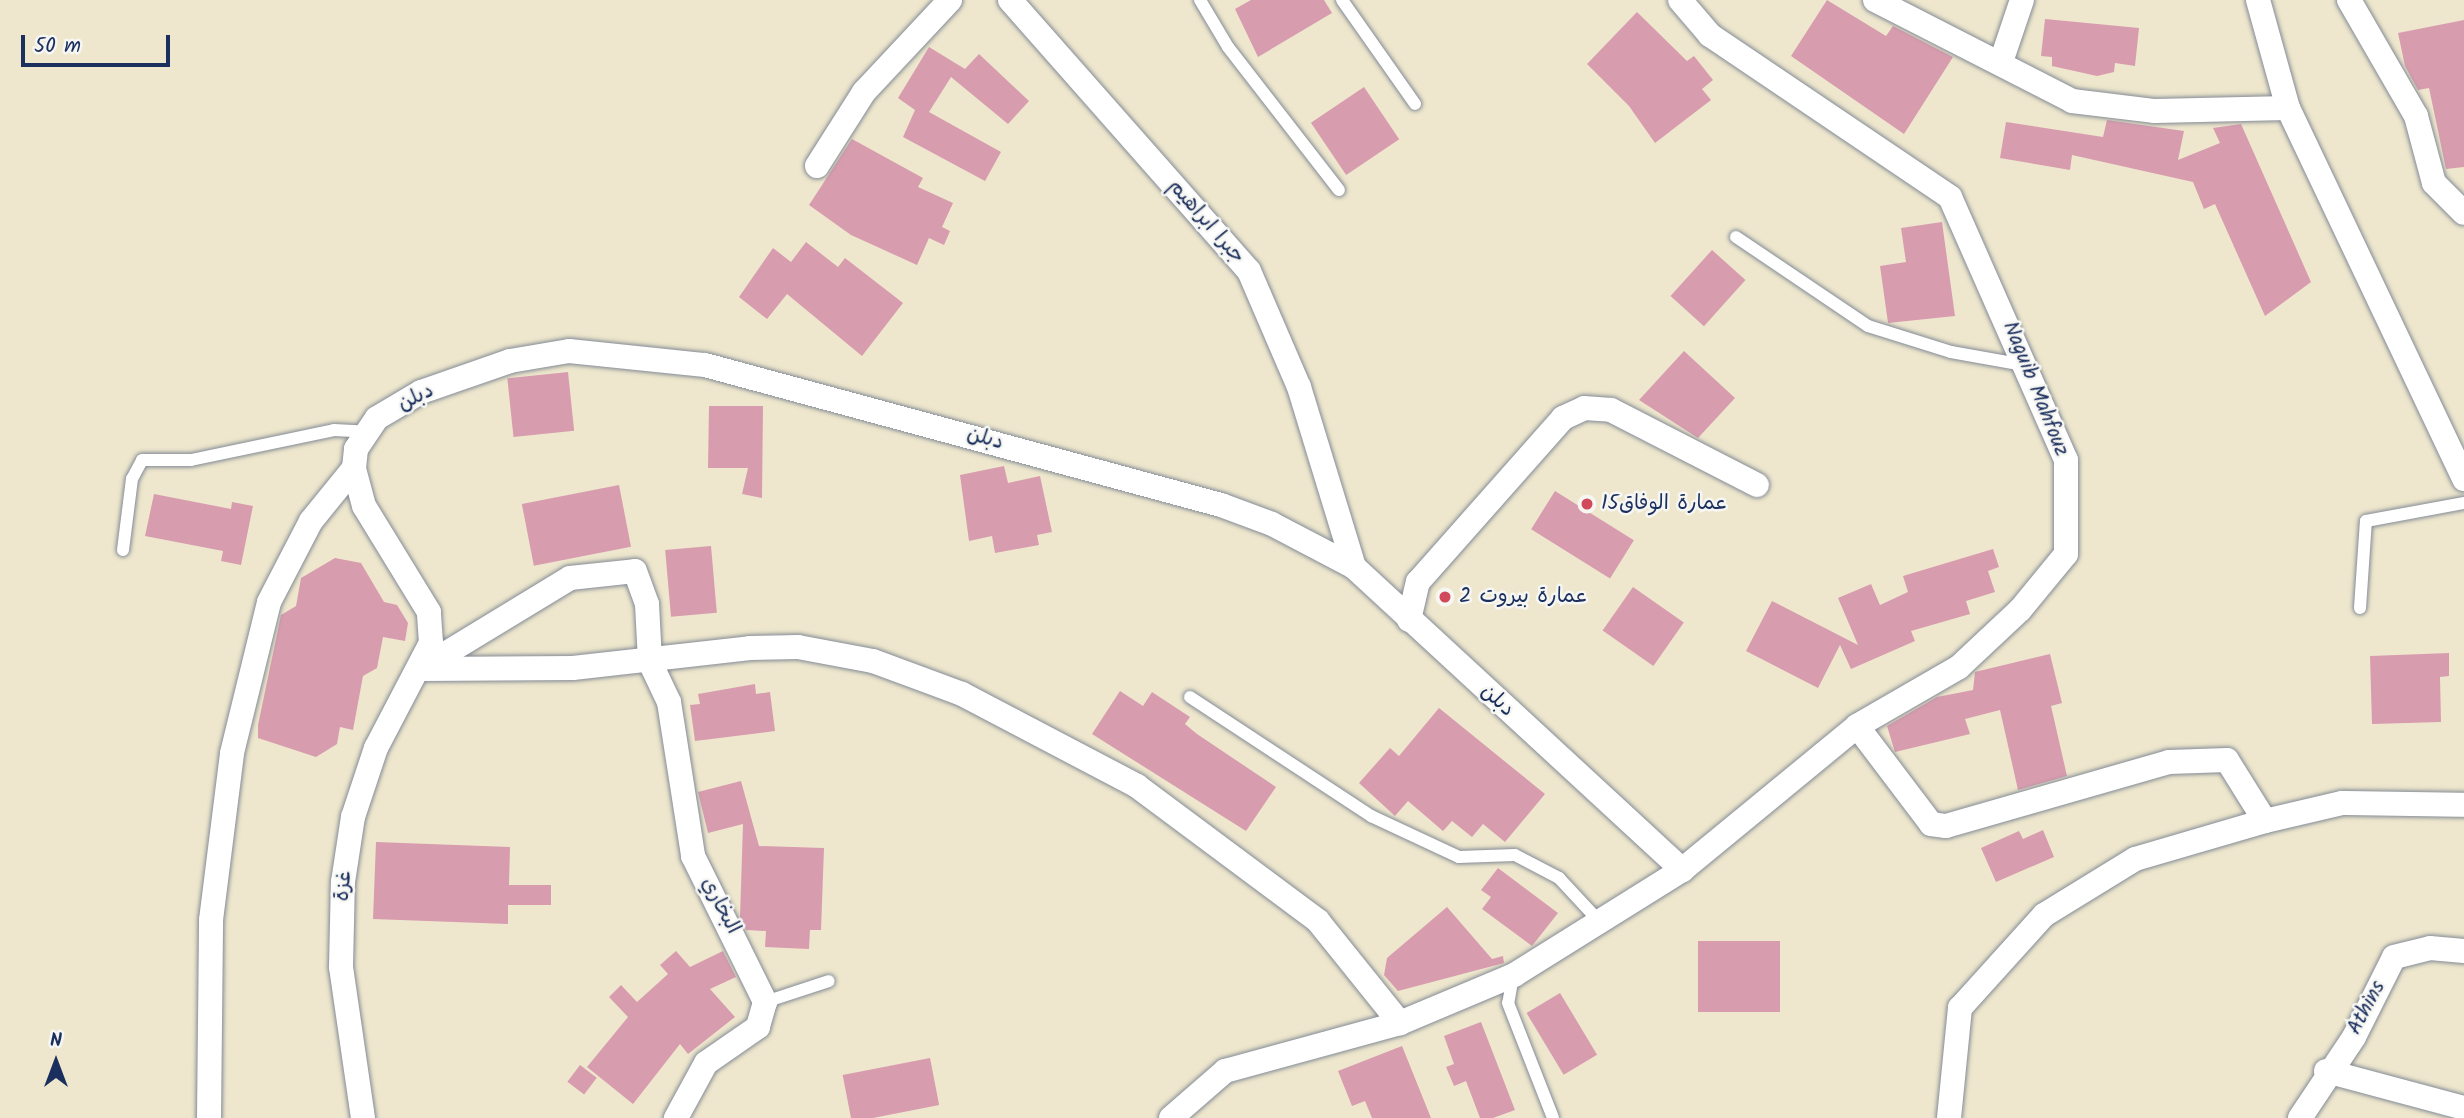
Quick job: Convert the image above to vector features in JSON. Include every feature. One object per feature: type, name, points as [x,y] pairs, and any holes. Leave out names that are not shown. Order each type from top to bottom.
[{"type":"street","points":[[817,166],[864,92],[950,0]]},
{"type":"street","name":"جبرا ابراهيم","points":[[1010,0],[1250,271],[1298,387],[1354,567]]},
{"type":"street","name":"Naguib Mahfouz","points":[[1171,1118],[1225,1071],[1400,1023],[1514,975],[1682,870],[1857,726],[1959,667],[2020,610],[2066,554],[2066,460],[2028,366],[1950,197],[1710,35],[1680,0]]},
{"type":"street","points":[[1875,0],[1890,13],[2001,62],[2034,87],[2072,101],[2155,111],[2288,108]]},
{"type":"street","points":[[2001,62],[2022,0]]},
{"type":"street","points":[[2258,0],[2288,108],[2464,479]]},
{"type":"street","points":[[2349,0],[2416,116],[2434,183],[2464,213]]},
{"type":"street","name":"دبلن","points":[[209,1118],[211,920],[232,753],[270,602],[311,521],[354,468],[368,432],[377,418],[421,392],[510,361],[569,351],[669,360],[793,385],[1221,505],[1354,567],[1682,870]]},
{"type":"street","points":[[1409,620],[1418,582],[1563,418],[1584,408],[1611,410],[1757,485]]},
{"type":"street","points":[[354,468],[364,506],[429,612],[431,643],[421,669]]},
{"type":"street","points":[[421,669],[570,579],[635,571],[647,604],[650,662]]},
{"type":"street","points":[[421,669],[650,662],[798,647],[873,661],[962,694],[1137,786],[1243,859],[1318,921],[1400,1023]]},
{"type":"street","name":"البخاري","points":[[650,662],[669,702],[693,856],[765,1002]]},
{"type":"street","name":"غزة","points":[[363,1118],[341,967],[343,882],[353,817],[376,748],[421,669]]},
{"type":"street","points":[[1857,726],[1931,824],[1946,825],[2169,762],[2227,760],[2264,821]]},
{"type":"street","points":[[1949,1118],[1947,1085],[1960,1009],[2044,915],[2135,859],[2264,821],[2342,803],[2464,805]]},
{"type":"street","name":"Athins","points":[[2300,1118],[2326,1071],[2354,1037],[2394,957],[2430,948],[2464,951]]},
{"type":"street","points":[[676,1118],[706,1063],[758,1027],[765,1002]]},
{"type":"street","points":[[2326,1071],[2464,1108]]},
{"type":"lane","points":[[1200,0],[1228,47],[1339,190]]},
{"type":"lane","points":[[1342,0],[1415,104]]},
{"type":"lane","points":[[1735,237],[1868,326],[1951,352],[2028,366]]},
{"type":"lane","points":[[123,550],[132,480],[142,460],[191,460],[334,430],[368,432]]},
{"type":"lane","points":[[2360,608],[2366,521],[2464,503]]},
{"type":"lane","points":[[1190,697],[1371,816],[1459,857],[1515,855],[1559,878],[1600,921]]},
{"type":"lane","points":[[1514,975],[1508,1003],[1553,1118]]},
{"type":"lane","points":[[765,1002],[829,981]]},
{"type":"building","points":[[1251,0],[1324,0],[1332,13],[1258,57],[1235,9]]},
{"type":"building","points":[[1827,0],[1886,36],[1893,26],[1953,57],[1904,134],[1791,56]]},
{"type":"building","points":[[1637,12],[1687,61],[1694,56],[1713,80],[1702,89],[1711,100],[1655,143],[1629,106],[1587,64]]},
{"type":"building","points":[[2045,19],[2139,28],[2135,66],[2115,63],[2114,72],[2097,76],[2052,66],[2052,57],[2041,56]]},
{"type":"building","points":[[2464,20],[2464,167],[2446,169],[2429,88],[2418,90],[2405,66],[2398,33]]},
{"type":"building","points":[[929,47],[965,69],[979,54],[1029,101],[1008,124],[951,77],[929,112],[1001,152],[985,181],[903,137],[915,110],[898,98]]},
{"type":"building","points":[[1364,87],[1399,139],[1346,175],[1311,123]]},
{"type":"building","points":[[2107,120],[2184,131],[2178,160],[2220,143],[2213,128],[2241,124],[2311,282],[2265,316],[2215,204],[2204,209],[2193,182],[2072,155],[2070,170],[2000,158],[2006,122],[2103,137]]},
{"type":"building","points":[[852,139],[923,178],[918,187],[953,203],[942,227],[950,231],[944,245],[929,238],[917,265],[851,235],[809,205]]},
{"type":"building","points":[[1942,222],[1955,316],[1888,323],[1880,266],[1906,262],[1901,228]]},
{"type":"building","points":[[806,242],[838,267],[845,258],[903,303],[862,356],[787,294],[767,319],[739,297],[773,248],[791,262]]},
{"type":"building","points":[[1712,250],[1745,280],[1704,326],[1671,296]]},
{"type":"building","points":[[1684,351],[1735,398],[1698,438],[1639,400]]},
{"type":"building","points":[[568,372],[574,431],[514,437],[507,378]]},
{"type":"building","points":[[709,406],[763,406],[762,498],[742,494],[748,468],[708,468]]},
{"type":"building","points":[[1004,466],[1008,483],[1040,476],[1052,532],[1037,535],[1039,545],[995,553],[992,536],[969,541],[960,475]]},
{"type":"building","points":[[619,485],[631,547],[534,566],[522,504]]},
{"type":"building","points":[[1555,491],[1634,540],[1610,578],[1531,529]]},
{"type":"building","points":[[154,494],[231,509],[232,502],[253,506],[241,565],[221,561],[223,551],[145,536]]},
{"type":"building","points":[[711,546],[717,613],[671,617],[665,550]]},
{"type":"building","points":[[1993,549],[1999,567],[1988,571],[1995,592],[1966,601],[1970,614],[1911,631],[1915,641],[1851,669],[1840,645],[1818,688],[1746,651],[1772,601],[1858,645],[1838,598],[1871,584],[1880,605],[1908,592],[1903,576]]},
{"type":"building","points":[[335,558],[361,563],[384,602],[397,605],[408,623],[405,641],[383,637],[377,668],[363,676],[353,730],[340,727],[337,744],[316,757],[258,738],[258,725],[281,615],[296,606],[301,578]]},
{"type":"building","points":[[1633,587],[1684,623],[1653,666],[1603,630]]},
{"type":"building","points":[[2449,653],[2449,676],[2440,677],[2441,722],[2372,724],[2370,656]]},
{"type":"building","points":[[2050,654],[2062,703],[2051,706],[2067,776],[2018,790],[2000,710],[1965,719],[1970,734],[1895,752],[1887,726],[1937,697],[1973,690],[1975,672]]},
{"type":"building","points":[[755,684],[756,694],[770,692],[775,731],[695,741],[690,705],[700,704],[698,694]]},
{"type":"building","points":[[1120,691],[1143,706],[1152,692],[1190,717],[1185,724],[1197,734],[1276,787],[1246,831],[1092,734]]},
{"type":"building","points":[[1439,708],[1545,794],[1505,842],[1483,824],[1472,837],[1452,821],[1443,831],[1408,801],[1395,816],[1359,783],[1390,748],[1399,756]]},
{"type":"building","points":[[741,781],[759,846],[824,848],[821,930],[810,930],[809,949],[765,947],[766,931],[746,930],[740,917],[743,824],[708,833],[698,792]]},
{"type":"building","points":[[2043,830],[2054,857],[1996,882],[1981,848],[2019,831],[2023,839]]},
{"type":"building","points":[[376,842],[510,847],[509,885],[551,885],[551,905],[508,905],[508,924],[373,919]]},
{"type":"building","points":[[1498,868],[1558,913],[1532,946],[1482,909],[1491,897],[1481,890]]},
{"type":"building","points":[[1447,907],[1492,959],[1503,956],[1504,963],[1398,991],[1384,975],[1387,958]]},
{"type":"building","points":[[1698,941],[1780,941],[1780,1012],[1698,1012]]},
{"type":"building","points":[[676,951],[690,967],[723,951],[736,977],[710,989],[735,1017],[688,1054],[680,1044],[633,1104],[587,1067],[628,1017],[609,997],[621,985],[637,1002],[668,974],[660,965]]},
{"type":"building","points":[[1560,993],[1597,1055],[1564,1075],[1527,1013]]},
{"type":"building","points":[[1481,1022],[1515,1110],[1493,1118],[1480,1118],[1466,1081],[1454,1086],[1446,1067],[1454,1064],[1444,1036]]},
{"type":"building","points":[[1402,1046],[1431,1118],[1372,1118],[1365,1101],[1352,1106],[1338,1071]]},
{"type":"building","points":[[930,1058],[939,1105],[873,1118],[851,1118],[843,1075]]},
{"type":"building","points":[[580,1065],[597,1078],[584,1094],[567,1082]]},
{"type":"place","name":"عمارة الوفاق15","points":[[1587,504]]},
{"type":"place","name":"عمارة بيروت 2","points":[[1445,597]]}]
